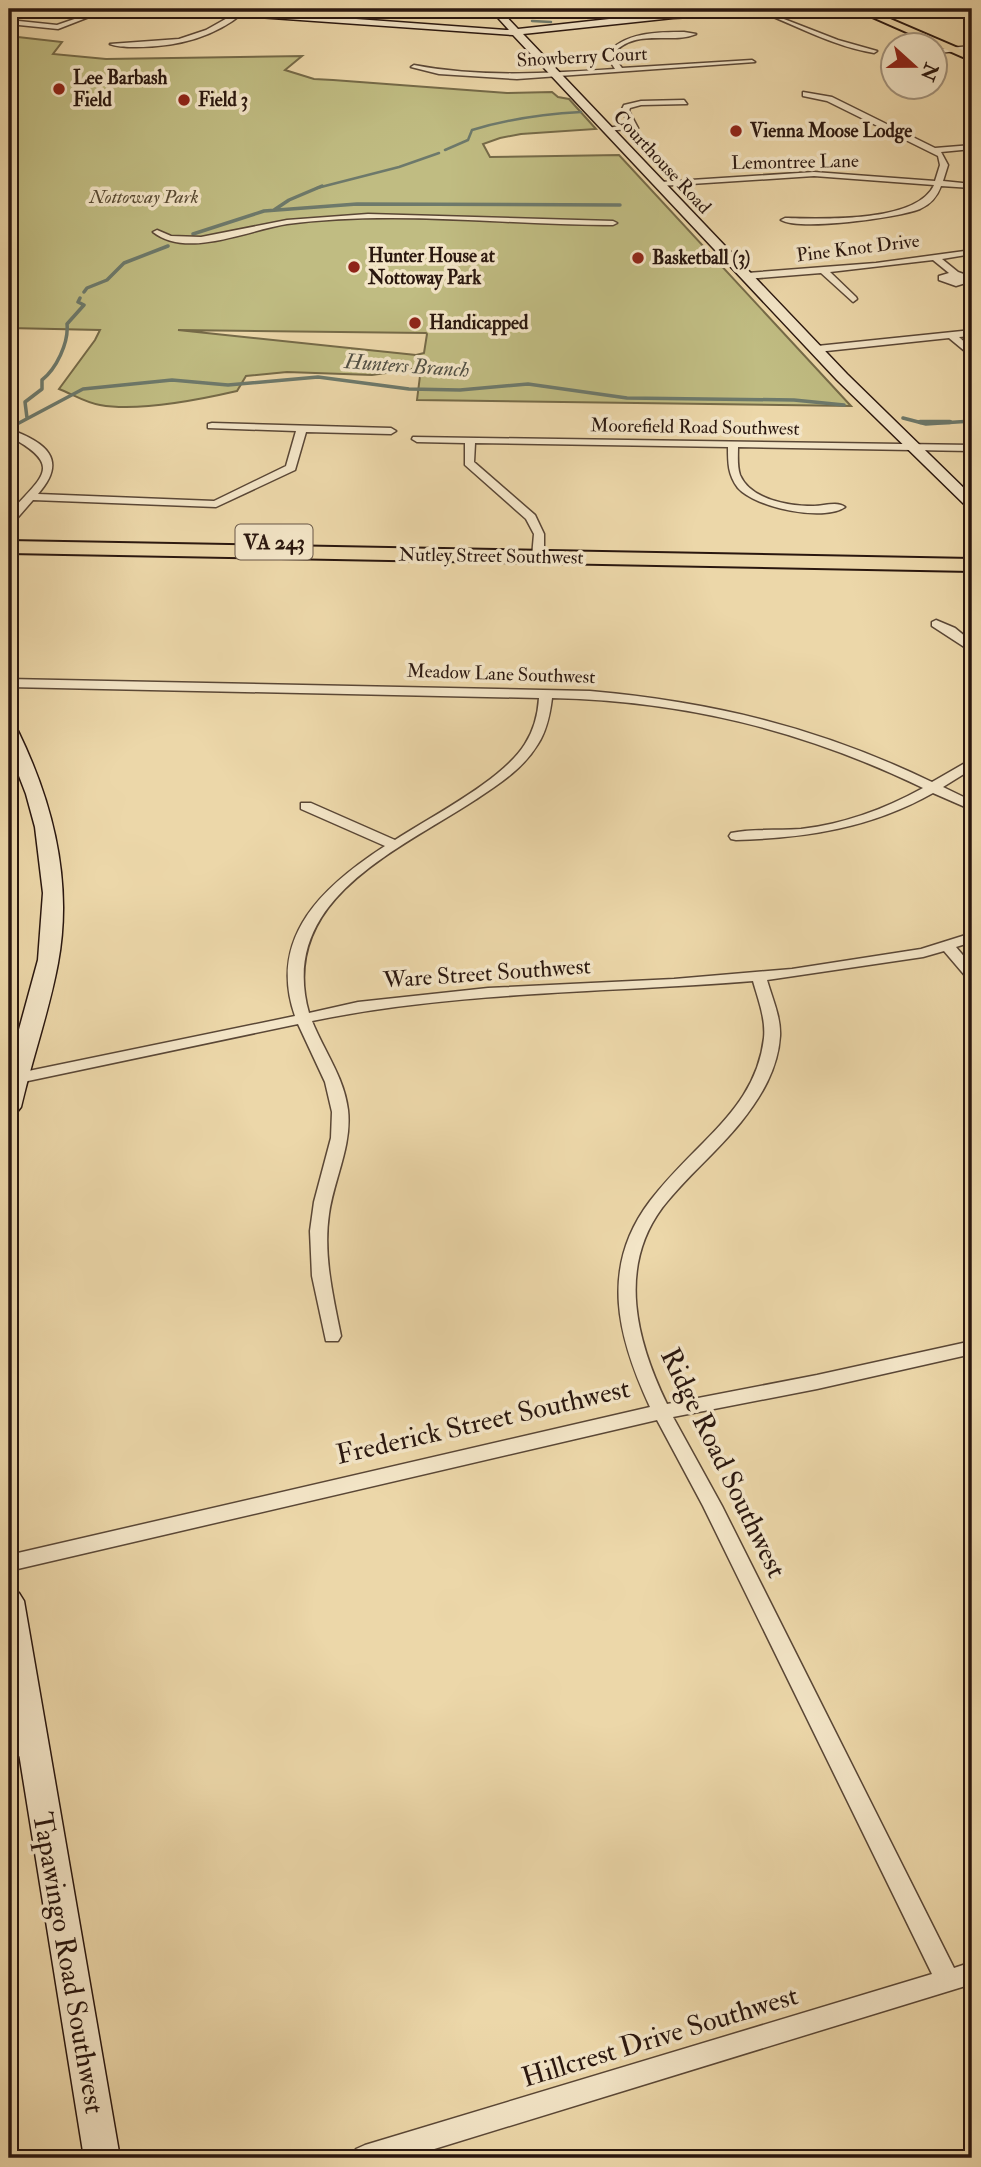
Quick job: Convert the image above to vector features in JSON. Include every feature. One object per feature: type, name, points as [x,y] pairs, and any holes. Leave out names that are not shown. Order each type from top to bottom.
[{"type":"main road","points":[[842,9],[894,32]]},
{"type":"main road","points":[[859,9],[972,58]]},
{"type":"main road","points":[[950,56],[972,66]]},
{"type":"main road","name":"Nutley Street Southwest","points":[[9,536],[972,565]]},
{"type":"main road","name":"Nutley Street Southwest","points":[[9,547],[972,554]]},
{"type":"street","points":[[9,12],[16,9]]},
{"type":"street","points":[[188,9],[518,33],[673,15]]},
{"type":"street","name":"Courthouse Road","points":[[494,9],[876,412],[972,504]]},
{"type":"street","points":[[505,20],[529,27],[788,9]]},
{"type":"street","points":[[113,44],[187,40],[211,32],[240,13]]},
{"type":"street","points":[[9,22],[58,27],[91,15]]},
{"type":"street","points":[[773,15],[802,24],[852,47],[874,51]]},
{"type":"street","points":[[620,71],[609,55],[617,45],[644,37],[693,34]]},
{"type":"street","points":[[951,49],[972,48]]},
{"type":"street","name":"Snowberry Court","points":[[414,67],[493,76],[557,75],[752,62]]},
{"type":"street","points":[[785,220],[820,221],[901,212],[927,202],[944,165],[944,160],[935,150],[829,99],[806,94]]},
{"type":"street","points":[[607,129],[635,126],[625,111],[633,105],[684,102]]},
{"type":"street","points":[[935,150],[972,147]]},
{"type":"street","name":"Lemontree Lane","points":[[660,184],[814,174],[972,186]]},
{"type":"street","points":[[157,232],[173,239],[202,240],[272,224],[346,217],[613,223]]},
{"type":"street","name":"Pine Knot Drive","points":[[747,276],[824,271],[972,252]]},
{"type":"street","points":[[933,256],[955,274]]},
{"type":"street","points":[[824,271],[853,299]]},
{"type":"street","points":[[817,349],[972,333]]},
{"type":"street","points":[[951,335],[972,354]]},
{"type":"street","points":[[212,426],[391,431]]},
{"type":"street","points":[[31,497],[216,504],[278,477],[291,468],[302,428]]},
{"type":"street","points":[[9,432],[41,450],[50,463],[47,479],[9,522]]},
{"type":"street","name":"Moorefield Road Southwest","points":[[417,439],[972,447]]},
{"type":"street","points":[[470,440],[469,463],[531,517],[539,534],[538,551]]},
{"type":"street","points":[[733,445],[735,474],[753,494],[792,508],[819,510],[840,507]]},
{"type":"street","points":[[936,624],[951,631],[972,648]]},
{"type":"street","name":"Meadow Lane Southwest","points":[[9,682],[546,694],[658,702],[751,719],[827,741],[972,806]]},
{"type":"street","points":[[332,1336],[317,1261],[317,1244],[320,1212],[339,1146],[340,1110],[335,1086],[303,1016],[294,981],[298,946],[307,926],[333,890],[351,875],[516,764],[539,733],[544,718],[546,694]]},
{"type":"street","points":[[9,731],[24,758],[37,793],[47,829],[53,877],[50,950],[41,993],[12,1079],[9,1107]]},
{"type":"street","points":[[736,836],[802,834],[834,829],[880,815],[934,789],[972,763]]},
{"type":"street","points":[[306,806],[395,845]]},
{"type":"street","name":"Ware Street Southwest","points":[[12,1079],[115,1059],[303,1016],[424,998],[758,976],[889,960],[948,946],[972,937]]},
{"type":"street","points":[[948,946],[972,975]]},
{"type":"street","name":"Ridge Road Southwest","points":[[758,976],[770,1014],[772,1036],[769,1060],[761,1082],[734,1121],[659,1197],[644,1220],[633,1245],[629,1263],[626,1300],[630,1328],[661,1412],[711,1503],[948,1981]]},
{"type":"street","name":"Frederick Street Southwest","points":[[9,1563],[661,1412],[776,1390],[972,1346]]},
{"type":"street","name":"Tapawingo Road Southwest","points":[[9,1601],[20,1747],[102,2158]]},
{"type":"street","name":"Hillcrest Drive Southwest","points":[[365,2158],[972,1973]]},
{"type":"green space","name":"Nottoway Park","points":[[9,36],[62,42],[53,54],[106,59],[302,56],[285,70],[314,79],[507,93],[552,92],[558,97],[569,99],[596,129],[500,138],[483,144],[490,157],[619,155],[851,406],[417,400],[421,368],[372,375],[287,372],[246,376],[237,391],[168,404],[115,407],[90,402],[59,389],[100,330],[9,328]],"holes":[[[178,330],[426,333],[424,353],[416,355]]]},
{"type":"waterway","points":[[532,21],[551,22]]},
{"type":"waterway","points":[[445,150],[468,140],[472,130],[486,126],[553,114],[581,112]]},
{"type":"waterway","points":[[318,188],[399,167],[439,153]]},
{"type":"waterway","points":[[318,188],[322,186]]},
{"type":"waterway","points":[[274,210],[289,200],[318,188]]},
{"type":"waterway","points":[[193,234],[264,211],[357,204],[620,205]]},
{"type":"waterway","points":[[84,292],[87,288],[107,280],[124,263],[168,246]]},
{"type":"waterway","points":[[27,418],[25,402],[42,389],[42,380],[57,362],[64,347],[67,324],[84,305],[78,302],[80,298]]},
{"type":"waterway","name":"Hunters Branch","points":[[19,423],[83,389],[172,380],[228,385],[318,377],[409,389],[460,390],[528,384],[627,398],[794,400],[844,405]]},
{"type":"waterway","name":"Hunters Branch","points":[[903,418],[926,424],[972,421]]},
{"type":"waterway","name":"Hunters Branch","points":[[920,422],[950,422]]},
{"type":"place","name":"Lee Barbash Field","points":[[59,89]]},
{"type":"place","name":"Field 3","points":[[184,100]]},
{"type":"place","name":"Vienna Moose Lodge","points":[[736,131]]},
{"type":"place","name":"Basketball (3)","points":[[638,258]]},
{"type":"place","name":"Hunter House at Nottoway Park","points":[[354,267]]},
{"type":"place","name":"Handicapped","points":[[415,323]]}]
